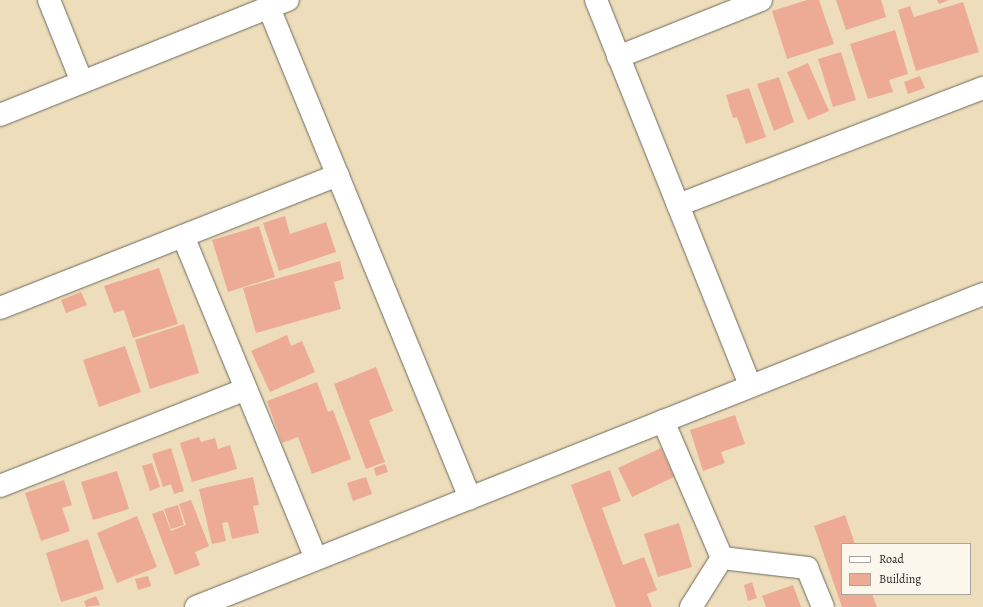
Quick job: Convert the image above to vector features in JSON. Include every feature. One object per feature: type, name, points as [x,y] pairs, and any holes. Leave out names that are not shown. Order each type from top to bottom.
[{"type":"street","points":[[49,0],[82,82]]},
{"type":"street","points":[[596,0],[750,386]]},
{"type":"street","points":[[618,57],[760,0]]},
{"type":"street","points":[[0,115],[279,4],[338,175],[470,498]]},
{"type":"street","points":[[678,205],[983,88]]},
{"type":"street","points":[[0,308],[338,175]]},
{"type":"street","points":[[183,236],[316,559]]},
{"type":"street","points":[[196,607],[983,294]]},
{"type":"street","points":[[0,486],[246,389]]},
{"type":"street","points":[[663,421],[722,558]]},
{"type":"street","points":[[691,607],[722,558]]},
{"type":"street","points":[[722,558],[807,568],[823,607]]},
{"type":"building","points":[[807,0],[819,0],[834,44],[787,59],[772,11]]},
{"type":"building","points":[[836,0],[881,0],[886,17],[846,30]]},
{"type":"building","points":[[937,0],[949,0],[939,4]]},
{"type":"building","points":[[963,2],[979,52],[916,71],[898,10],[910,6],[914,17]]},
{"type":"building","points":[[895,30],[908,74],[889,80],[893,92],[868,99],[850,44]]},
{"type":"building","points":[[841,52],[856,100],[833,107],[818,59]]},
{"type":"building","points":[[808,63],[829,111],[808,120],[787,72]]},
{"type":"building","points":[[920,76],[925,88],[908,94],[904,82]]},
{"type":"building","points":[[779,77],[794,122],[774,131],[757,84]]},
{"type":"building","points":[[749,88],[766,137],[746,144],[737,117],[733,118],[726,95]]},
{"type":"building","points":[[285,216],[290,234],[326,222],[336,252],[279,271],[263,223]]},
{"type":"building","points":[[259,226],[275,277],[228,292],[212,240]]},
{"type":"building","points":[[340,261],[344,279],[334,282],[341,309],[256,333],[243,288]]},
{"type":"building","points":[[159,268],[178,324],[133,338],[124,310],[114,313],[104,286]]},
{"type":"building","points":[[81,292],[87,305],[66,313],[61,300]]},
{"type":"building","points":[[184,324],[199,373],[150,389],[135,340]]},
{"type":"building","points":[[287,335],[291,346],[302,341],[315,372],[270,392],[251,351]]},
{"type":"building","points":[[125,346],[141,392],[99,407],[83,360]]},
{"type":"building","points":[[376,367],[393,411],[369,420],[385,462],[366,469],[334,384]]},
{"type":"building","points":[[317,382],[328,412],[333,410],[351,459],[312,474],[298,437],[282,443],[267,401]]},
{"type":"building","points":[[735,415],[745,444],[721,452],[725,463],[703,471],[690,430]]},
{"type":"building","points":[[199,437],[201,442],[215,438],[218,449],[230,445],[237,469],[192,482],[180,443]]},
{"type":"building","points":[[171,448],[184,491],[174,494],[171,484],[163,487],[152,454]]},
{"type":"building","points":[[661,448],[674,477],[632,497],[618,468]]},
{"type":"building","points":[[152,463],[160,487],[150,491],[142,466]]},
{"type":"building","points":[[385,464],[388,472],[376,476],[374,468]]},
{"type":"building","points":[[610,470],[621,501],[602,508],[623,565],[644,557],[657,590],[647,594],[652,607],[616,607],[571,485]]},
{"type":"building","points":[[117,471],[129,509],[93,520],[81,482]]},
{"type":"building","points":[[253,477],[259,505],[253,506],[259,533],[232,539],[228,522],[222,523],[226,541],[212,544],[199,489]]},
{"type":"building","points":[[366,477],[372,494],[353,501],[347,483]]},
{"type":"building","points":[[64,480],[72,505],[62,508],[70,531],[41,541],[25,493]]},
{"type":"building","points":[[191,500],[209,546],[195,552],[200,565],[175,575],[152,514],[163,510],[171,531],[186,525],[179,504]]},
{"type":"building","points":[[178,505],[184,525],[171,529],[164,509]]},
{"type":"building","points":[[845,515],[855,543],[841,543],[841,595],[872,595],[877,607],[842,607],[814,526]]},
{"type":"building","points":[[137,516],[157,567],[117,583],[97,533]]},
{"type":"building","points":[[679,523],[692,567],[658,577],[644,534]]},
{"type":"building","points":[[88,539],[104,589],[61,602],[46,553]]},
{"type":"building","points":[[148,576],[151,586],[138,590],[135,579]]},
{"type":"building","points":[[752,582],[757,598],[748,601],[744,585]]},
{"type":"building","points":[[793,585],[801,607],[766,607],[762,596]]},
{"type":"building","points":[[96,596],[100,605],[86,607],[84,601]]}]
